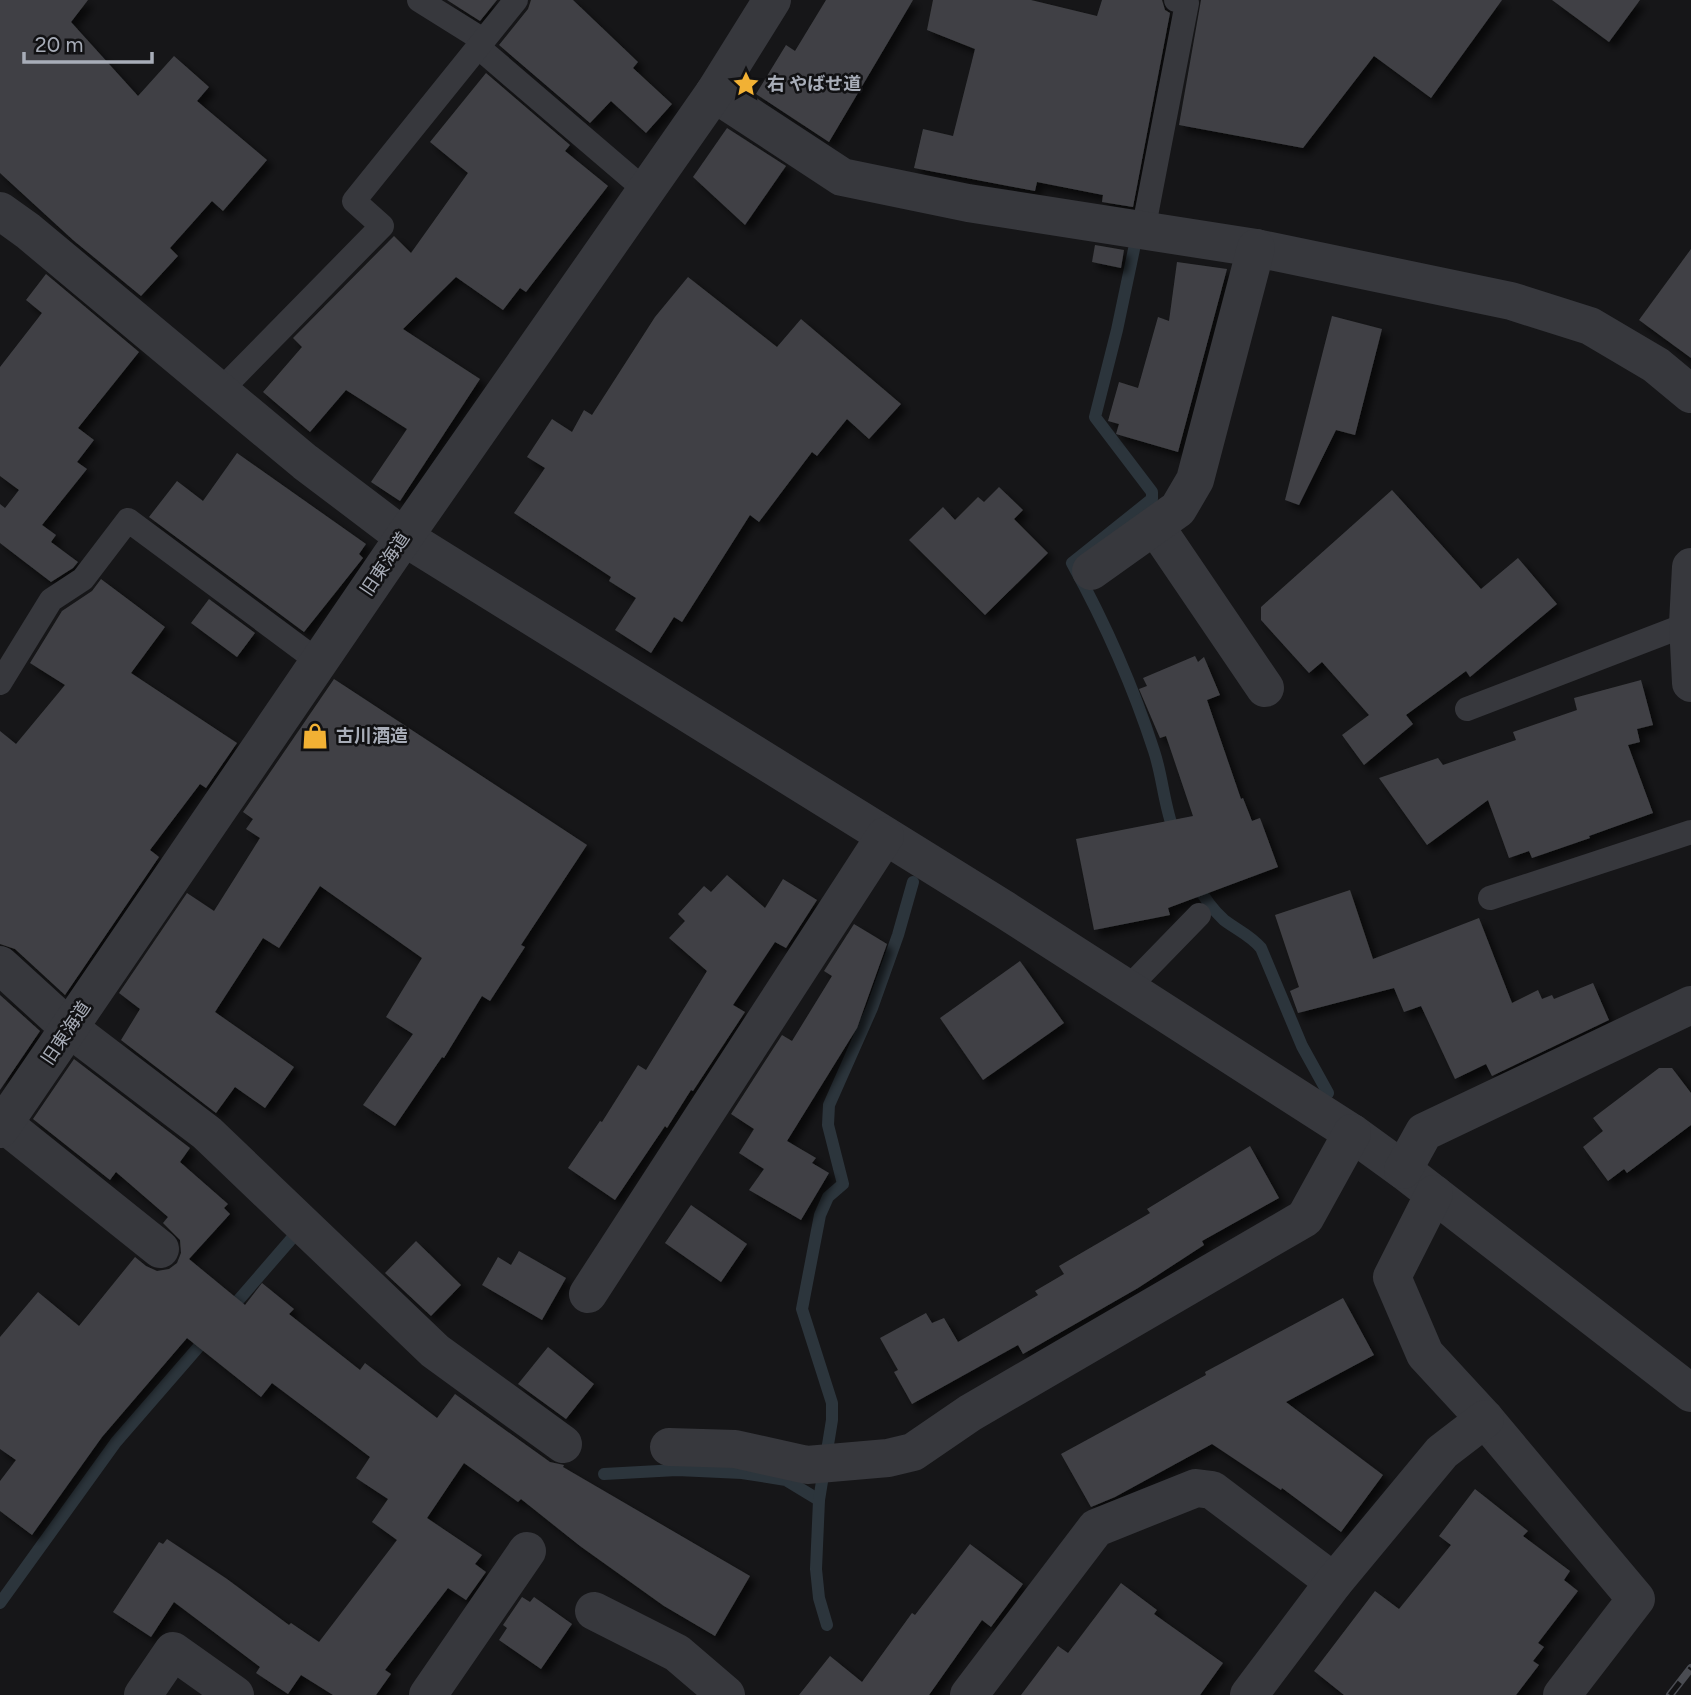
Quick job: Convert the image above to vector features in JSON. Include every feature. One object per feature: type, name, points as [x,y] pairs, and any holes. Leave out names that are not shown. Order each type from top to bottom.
[{"type":"street","name":"旧東海道","points":[[2,1127],[318,662],[713,93],[772,0]]},
{"type":"street","points":[[713,93],[842,177],[968,203],[1256,248],[1511,301],[1590,326],[1656,365],[1691,394]]},
{"type":"street","points":[[0,211],[28,231],[305,462],[404,537],[885,836],[1352,1133],[1691,1393]]},
{"type":"street","points":[[1091,571],[1178,509],[1195,480],[1256,248]]},
{"type":"street","points":[[1155,526],[1265,688]]},
{"type":"street","points":[[1691,567],[1688,624],[1691,683]]},
{"type":"street","points":[[588,1294],[885,836]]},
{"type":"street","points":[[0,965],[69,1028],[207,1133],[435,1351],[563,1444]]},
{"type":"street","points":[[1403,1170],[1424,1132],[1691,1005]]},
{"type":"street","points":[[2,1127],[160,1249]]},
{"type":"street","points":[[669,1447],[735,1449],[807,1465],[888,1458],[913,1452],[970,1413],[1305,1218],[1352,1133]]},
{"type":"street","points":[[1434,1194],[1392,1277],[1425,1354],[1485,1419],[1636,1599],[1562,1695]]},
{"type":"street","points":[[1249,1695],[1334,1582],[1442,1451],[1485,1419]]},
{"type":"street","points":[[969,1695],[1097,1528],[1196,1488],[1212,1490],[1334,1582]]},
{"type":"street","points":[[428,1695],[527,1551]]},
{"type":"street","points":[[594,1611],[677,1653],[726,1695]]},
{"type":"street","points":[[143,1695],[173,1651],[235,1695]]},
{"type":"lane","points":[[419,0],[481,44],[645,190]]},
{"type":"lane","points":[[220,391],[382,226],[354,201],[516,0]]},
{"type":"lane","points":[[1143,231],[1187,3],[1176,0]]},
{"type":"lane","points":[[0,683],[51,600],[83,579],[128,520],[318,662]]},
{"type":"lane","points":[[1467,709],[1688,624]]},
{"type":"lane","points":[[1490,898],[1691,832]]},
{"type":"lane","points":[[1127,989],[1199,915]]},
{"type":"building","points":[[0,0],[88,0],[71,22],[138,96],[174,56],[209,87],[197,101],[267,160],[223,211],[212,201],[170,248],[178,256],[141,296],[73,240],[0,173]]},
{"type":"building","points":[[447,0],[497,0],[480,21]]},
{"type":"building","points":[[531,0],[573,0],[638,62],[633,68],[672,104],[646,133],[611,101],[590,123],[499,45],[528,9]]},
{"type":"building","points":[[826,0],[913,0],[829,142],[756,94],[786,45],[795,51]]},
{"type":"building","points":[[933,0],[1031,0],[1097,16],[1102,0],[1162,0],[1165,10],[1170,13],[1133,207],[1102,202],[1103,195],[1037,182],[1035,191],[914,168],[923,129],[953,136],[975,49],[927,30]]},
{"type":"building","points":[[1201,0],[1502,0],[1431,98],[1374,56],[1303,148],[1179,125]]},
{"type":"building","points":[[1552,0],[1640,0],[1609,42]]},
{"type":"building","points":[[486,73],[570,145],[565,151],[608,186],[526,292],[520,288],[503,310],[456,277],[403,329],[480,379],[400,501],[371,482],[407,429],[346,390],[310,432],[263,392],[302,347],[293,338],[394,236],[411,253],[468,173],[430,142]]},
{"type":"building","points":[[727,128],[786,166],[745,225],[693,177]]},
{"type":"building","points":[[1095,245],[1124,250],[1121,268],[1092,262]]},
{"type":"building","points":[[1691,249],[1691,358],[1639,320]]},
{"type":"building","points":[[1177,262],[1227,269],[1178,452],[1116,434],[1119,424],[1108,421],[1119,382],[1138,388],[1158,317],[1169,321]]},
{"type":"building","points":[[46,274],[139,352],[78,428],[94,440],[77,462],[87,469],[42,525],[56,535],[51,542],[78,562],[51,582],[0,543],[0,504],[5,508],[19,490],[0,476],[0,367],[42,313],[26,300]]},
{"type":"building","points":[[688,277],[777,347],[801,319],[901,404],[869,439],[847,419],[817,456],[812,452],[759,522],[750,515],[682,622],[674,617],[651,653],[615,630],[636,598],[609,581],[611,577],[514,513],[545,468],[527,457],[552,419],[572,432],[584,410],[592,415],[655,317]]},
{"type":"building","points":[[1332,316],[1382,329],[1355,435],[1336,430],[1299,505],[1285,500]]},
{"type":"building","points":[[237,453],[366,544],[359,554],[363,558],[304,632],[149,517],[177,481],[203,501]]},
{"type":"building","points":[[999,487],[1023,510],[1014,519],[1048,553],[985,615],[909,540],[943,507],[955,520],[978,497],[984,502]]},
{"type":"building","points":[[1392,490],[1481,589],[1518,558],[1557,604],[1470,677],[1466,671],[1406,715],[1413,724],[1364,765],[1342,735],[1369,715],[1322,662],[1309,673],[1261,620],[1261,607]]},
{"type":"building","points":[[101,579],[165,627],[131,673],[237,743],[206,788],[200,784],[150,850],[159,857],[65,995],[15,949],[0,944],[0,731],[16,744],[65,685],[30,663],[62,611],[92,591]]},
{"type":"building","points":[[209,599],[255,633],[237,657],[191,623]]},
{"type":"building","points":[[1195,656],[1198,662],[1204,657],[1220,695],[1207,700],[1241,799],[1243,798],[1252,821],[1260,818],[1278,867],[1168,908],[1170,915],[1094,930],[1076,839],[1193,816],[1166,736],[1160,738],[1139,689],[1147,686],[1143,678]]},
{"type":"building","points":[[334,679],[587,845],[521,945],[525,947],[490,1001],[482,996],[444,1058],[442,1057],[395,1126],[363,1105],[413,1034],[386,1017],[422,958],[320,886],[279,948],[263,938],[215,1012],[294,1067],[265,1108],[235,1087],[216,1113],[121,1040],[140,1009],[119,993],[187,893],[214,911],[260,838],[246,829],[253,819],[243,812]]},
{"type":"building","points":[[1641,680],[1653,725],[1637,729],[1640,742],[1628,745],[1653,813],[1589,836],[1590,838],[1532,858],[1529,851],[1509,858],[1488,800],[1427,845],[1379,778],[1438,758],[1443,765],[1516,740],[1513,732],[1577,710],[1574,698]]},
{"type":"building","points":[[727,875],[765,908],[783,879],[817,900],[786,948],[775,942],[733,1005],[745,1012],[693,1091],[691,1090],[667,1128],[665,1126],[615,1200],[568,1168],[600,1121],[602,1122],[638,1065],[646,1070],[707,971],[669,938],[685,921],[678,914],[704,886],[711,892]]},
{"type":"building","points":[[1350,890],[1373,959],[1479,918],[1512,1003],[1538,990],[1542,999],[1552,995],[1554,999],[1593,983],[1609,1020],[1492,1076],[1486,1064],[1455,1079],[1421,1006],[1404,1012],[1394,988],[1298,1013],[1290,991],[1299,987],[1275,915]]},
{"type":"building","points":[[854,924],[887,944],[857,1028],[787,1141],[816,1158],[812,1163],[829,1173],[801,1220],[749,1190],[764,1169],[739,1153],[754,1129],[731,1114],[782,1035],[792,1041],[832,976],[824,971]]},
{"type":"building","points":[[1020,961],[1064,1023],[983,1080],[940,1018]]},
{"type":"building","points":[[0,995],[40,1031],[0,1090]]},
{"type":"building","points":[[74,1059],[190,1148],[180,1162],[228,1204],[224,1208],[230,1214],[189,1259],[245,1305],[262,1283],[294,1309],[289,1314],[360,1370],[365,1363],[437,1418],[455,1394],[550,1462],[564,1465],[563,1467],[750,1576],[715,1636],[664,1606],[580,1546],[521,1499],[518,1502],[464,1463],[427,1518],[482,1555],[475,1564],[486,1572],[466,1600],[448,1588],[385,1670],[391,1674],[376,1695],[333,1695],[301,1675],[288,1694],[256,1673],[260,1667],[174,1602],[151,1637],[113,1612],[159,1542],[163,1544],[167,1539],[289,1625],[291,1623],[319,1642],[397,1540],[372,1522],[388,1499],[356,1478],[370,1457],[272,1383],[261,1397],[187,1338],[102,1437],[32,1535],[0,1511],[0,1481],[16,1460],[0,1449],[0,1337],[38,1292],[79,1326],[135,1257],[157,1271],[169,1269],[177,1263],[181,1253],[180,1240],[163,1223],[168,1217],[116,1172],[110,1180],[33,1119]]},
{"type":"building","points":[[1659,1068],[1672,1068],[1691,1093],[1691,1125],[1627,1173],[1624,1169],[1608,1181],[1583,1147],[1603,1131],[1593,1118]]},
{"type":"building","points":[[1250,1146],[1279,1198],[1202,1241],[1204,1245],[1138,1288],[1023,1354],[1018,1345],[912,1404],[894,1372],[898,1370],[880,1338],[926,1313],[932,1323],[944,1318],[958,1342],[1038,1295],[1035,1291],[1064,1274],[1059,1266],[1150,1213],[1147,1209]]},
{"type":"building","points":[[691,1205],[747,1244],[721,1282],[665,1243]]},
{"type":"building","points":[[416,1241],[461,1285],[431,1316],[385,1273]]},
{"type":"building","points":[[519,1251],[566,1278],[542,1320],[482,1285],[498,1257],[511,1265]]},
{"type":"building","points":[[1343,1298],[1374,1355],[1286,1402],[1383,1475],[1341,1532],[1282,1488],[1281,1490],[1212,1444],[1115,1497],[1091,1507],[1061,1454]]},
{"type":"building","points":[[548,1347],[594,1384],[566,1419],[518,1384]]},
{"type":"building","points":[[1475,1489],[1528,1531],[1523,1536],[1570,1571],[1564,1580],[1578,1591],[1538,1643],[1544,1647],[1533,1661],[1539,1665],[1516,1695],[1344,1695],[1314,1671],[1375,1591],[1399,1609],[1451,1545],[1439,1536]]},
{"type":"building","points":[[970,1544],[1023,1584],[991,1627],[982,1620],[929,1695],[799,1695],[830,1656],[862,1682],[912,1613],[915,1615]]},
{"type":"building","points":[[1121,1583],[1157,1610],[1154,1614],[1223,1663],[1200,1695],[1021,1695],[1058,1646],[1068,1653]]},
{"type":"building","points":[[522,1597],[530,1602],[534,1597],[572,1624],[541,1669],[499,1640],[507,1628],[503,1625]]},
{"type":"waterway","points":[[1137,235],[1095,417],[1152,492],[1152,499],[1072,563],[1128,679],[1157,761],[1175,834]]},
{"type":"waterway","points":[[827,1625],[819,1598],[816,1569],[819,1500],[832,1420],[832,1403],[802,1309],[820,1215],[828,1197],[843,1184],[828,1125],[829,1105],[872,1008],[898,935],[913,882]]},
{"type":"waterway","points":[[1196,883],[1220,916],[1261,948],[1302,1046],[1328,1093]]},
{"type":"waterway","points":[[229,1311],[300,1229]]},
{"type":"waterway","points":[[0,1603],[116,1442],[208,1336]]},
{"type":"waterway","points":[[604,1474],[677,1470],[742,1473],[786,1480],[819,1500]]},
{"type":"railway","points":[[1670,1695],[1691,1668]]},
{"type":"place","name":"右 やばせ道","points":[[746,84]]},
{"type":"place","name":"古川酒造","points":[[315,736]]}]
